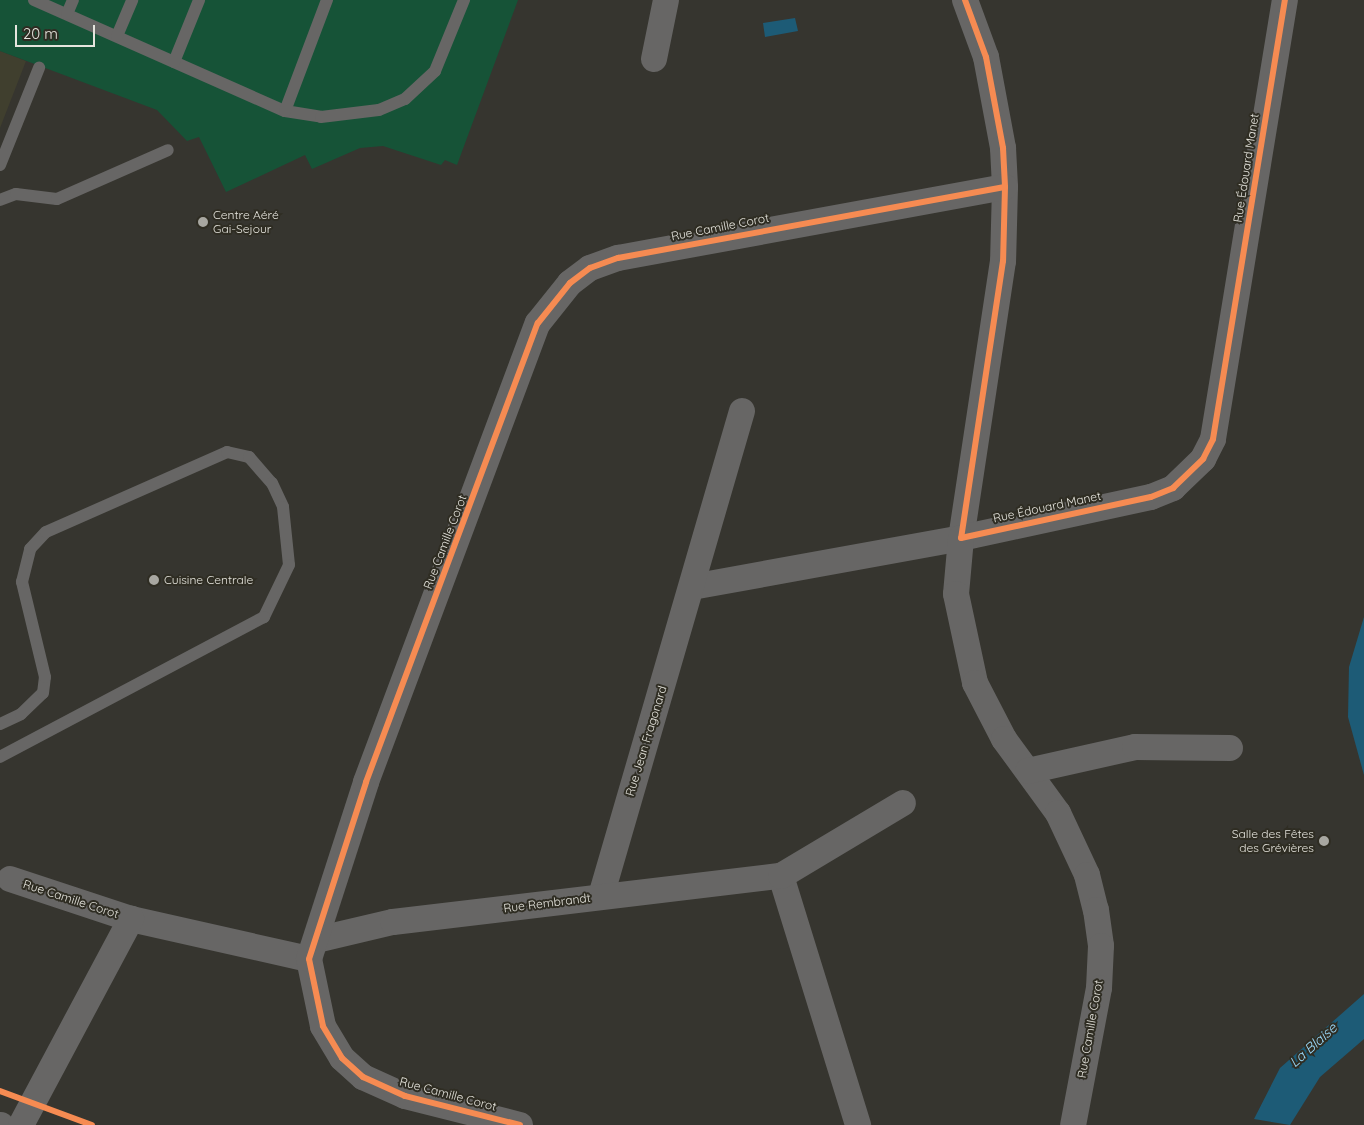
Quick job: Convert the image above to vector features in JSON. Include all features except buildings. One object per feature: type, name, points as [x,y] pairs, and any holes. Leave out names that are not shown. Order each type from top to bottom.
[{"type":"street","points":[[654,59],[666,0]]},
{"type":"street","points":[[692,587],[961,538],[1003,261],[1005,187],[990,74],[965,0]]},
{"type":"street","name":"Rue Édouard Manet","points":[[961,538],[1151,497],[1181,482],[1203,458],[1213,440],[1285,0]]},
{"type":"street","name":"Rue Camille Corot","points":[[520,1125],[405,1096],[363,1077],[342,1058],[322,1026],[313,950],[366,782],[538,323],[553,300],[590,268],[618,258],[1005,187]]},
{"type":"street","name":"Rue Jean Fragonard","points":[[601,896],[742,411]]},
{"type":"street","name":"Rue Camille Corot","points":[[961,538],[956,594],[967,657],[986,709],[1058,813],[1081,860],[1100,937],[1099,988],[1073,1125]]},
{"type":"street","points":[[1028,771],[1134,747],[1230,748]]},
{"type":"street","name":"Rue Rembrandt","points":[[313,950],[393,922],[781,876],[903,803]]},
{"type":"street","name":"Rue Camille Corot","points":[[5,872],[131,919],[313,950]]},
{"type":"street","points":[[781,876],[858,1125]]},
{"type":"street","name":"Rue Camille Corot","points":[[21,1125],[131,919]]},
{"type":"lane","points":[[34,0],[285,111],[321,117],[378,110],[405,99],[435,70],[464,0]]},
{"type":"lane","points":[[68,14],[73,0]]},
{"type":"lane","points":[[117,36],[132,0]]},
{"type":"lane","points":[[174,62],[199,0]]},
{"type":"lane","points":[[285,111],[327,0]]},
{"type":"lane","points":[[0,165],[39,68]]},
{"type":"lane","points":[[0,200],[16,194],[57,198],[168,150]]},
{"type":"lane","points":[[0,724],[21,714],[43,693],[45,677],[22,582],[30,549],[46,532],[227,452],[249,457],[272,483],[283,507],[288,555],[276,598],[264,617],[0,757]]},
{"type":"shaded area","points":[[0,51],[26,61],[0,128]]},
{"type":"green space","points":[[0,0],[518,0],[457,165],[445,160],[441,165],[383,146],[360,148],[312,169],[305,155],[226,192],[199,137],[187,141],[157,110],[0,51]]},
{"type":"water","points":[[795,18],[798,31],[765,37],[763,23]]},
{"type":"water","points":[[1364,617],[1364,775],[1348,717],[1349,667]]},
{"type":"water","name":"La Blaise","points":[[1364,994],[1364,1039],[1320,1077],[1290,1125],[1254,1119],[1280,1068]]},
{"type":"cycle path","points":[[965,0],[986,57],[1003,148],[1005,187],[1003,261],[961,538],[1151,497],[1173,488],[1203,459],[1213,439],[1285,0]]},
{"type":"cycle path","points":[[520,1125],[405,1096],[363,1077],[342,1058],[323,1026],[309,959],[366,782],[538,323],[570,283],[590,268],[618,258],[1005,187]]},
{"type":"cycle path","points":[[0,1091],[92,1125]]},
{"type":"place","name":"Centre Aéré Gai-Sejour","points":[[203,222]]},
{"type":"place","name":"Cuisine Centrale","points":[[154,580]]},
{"type":"place","name":"Salle des Fêtes des Grévières","points":[[1324,841]]}]
